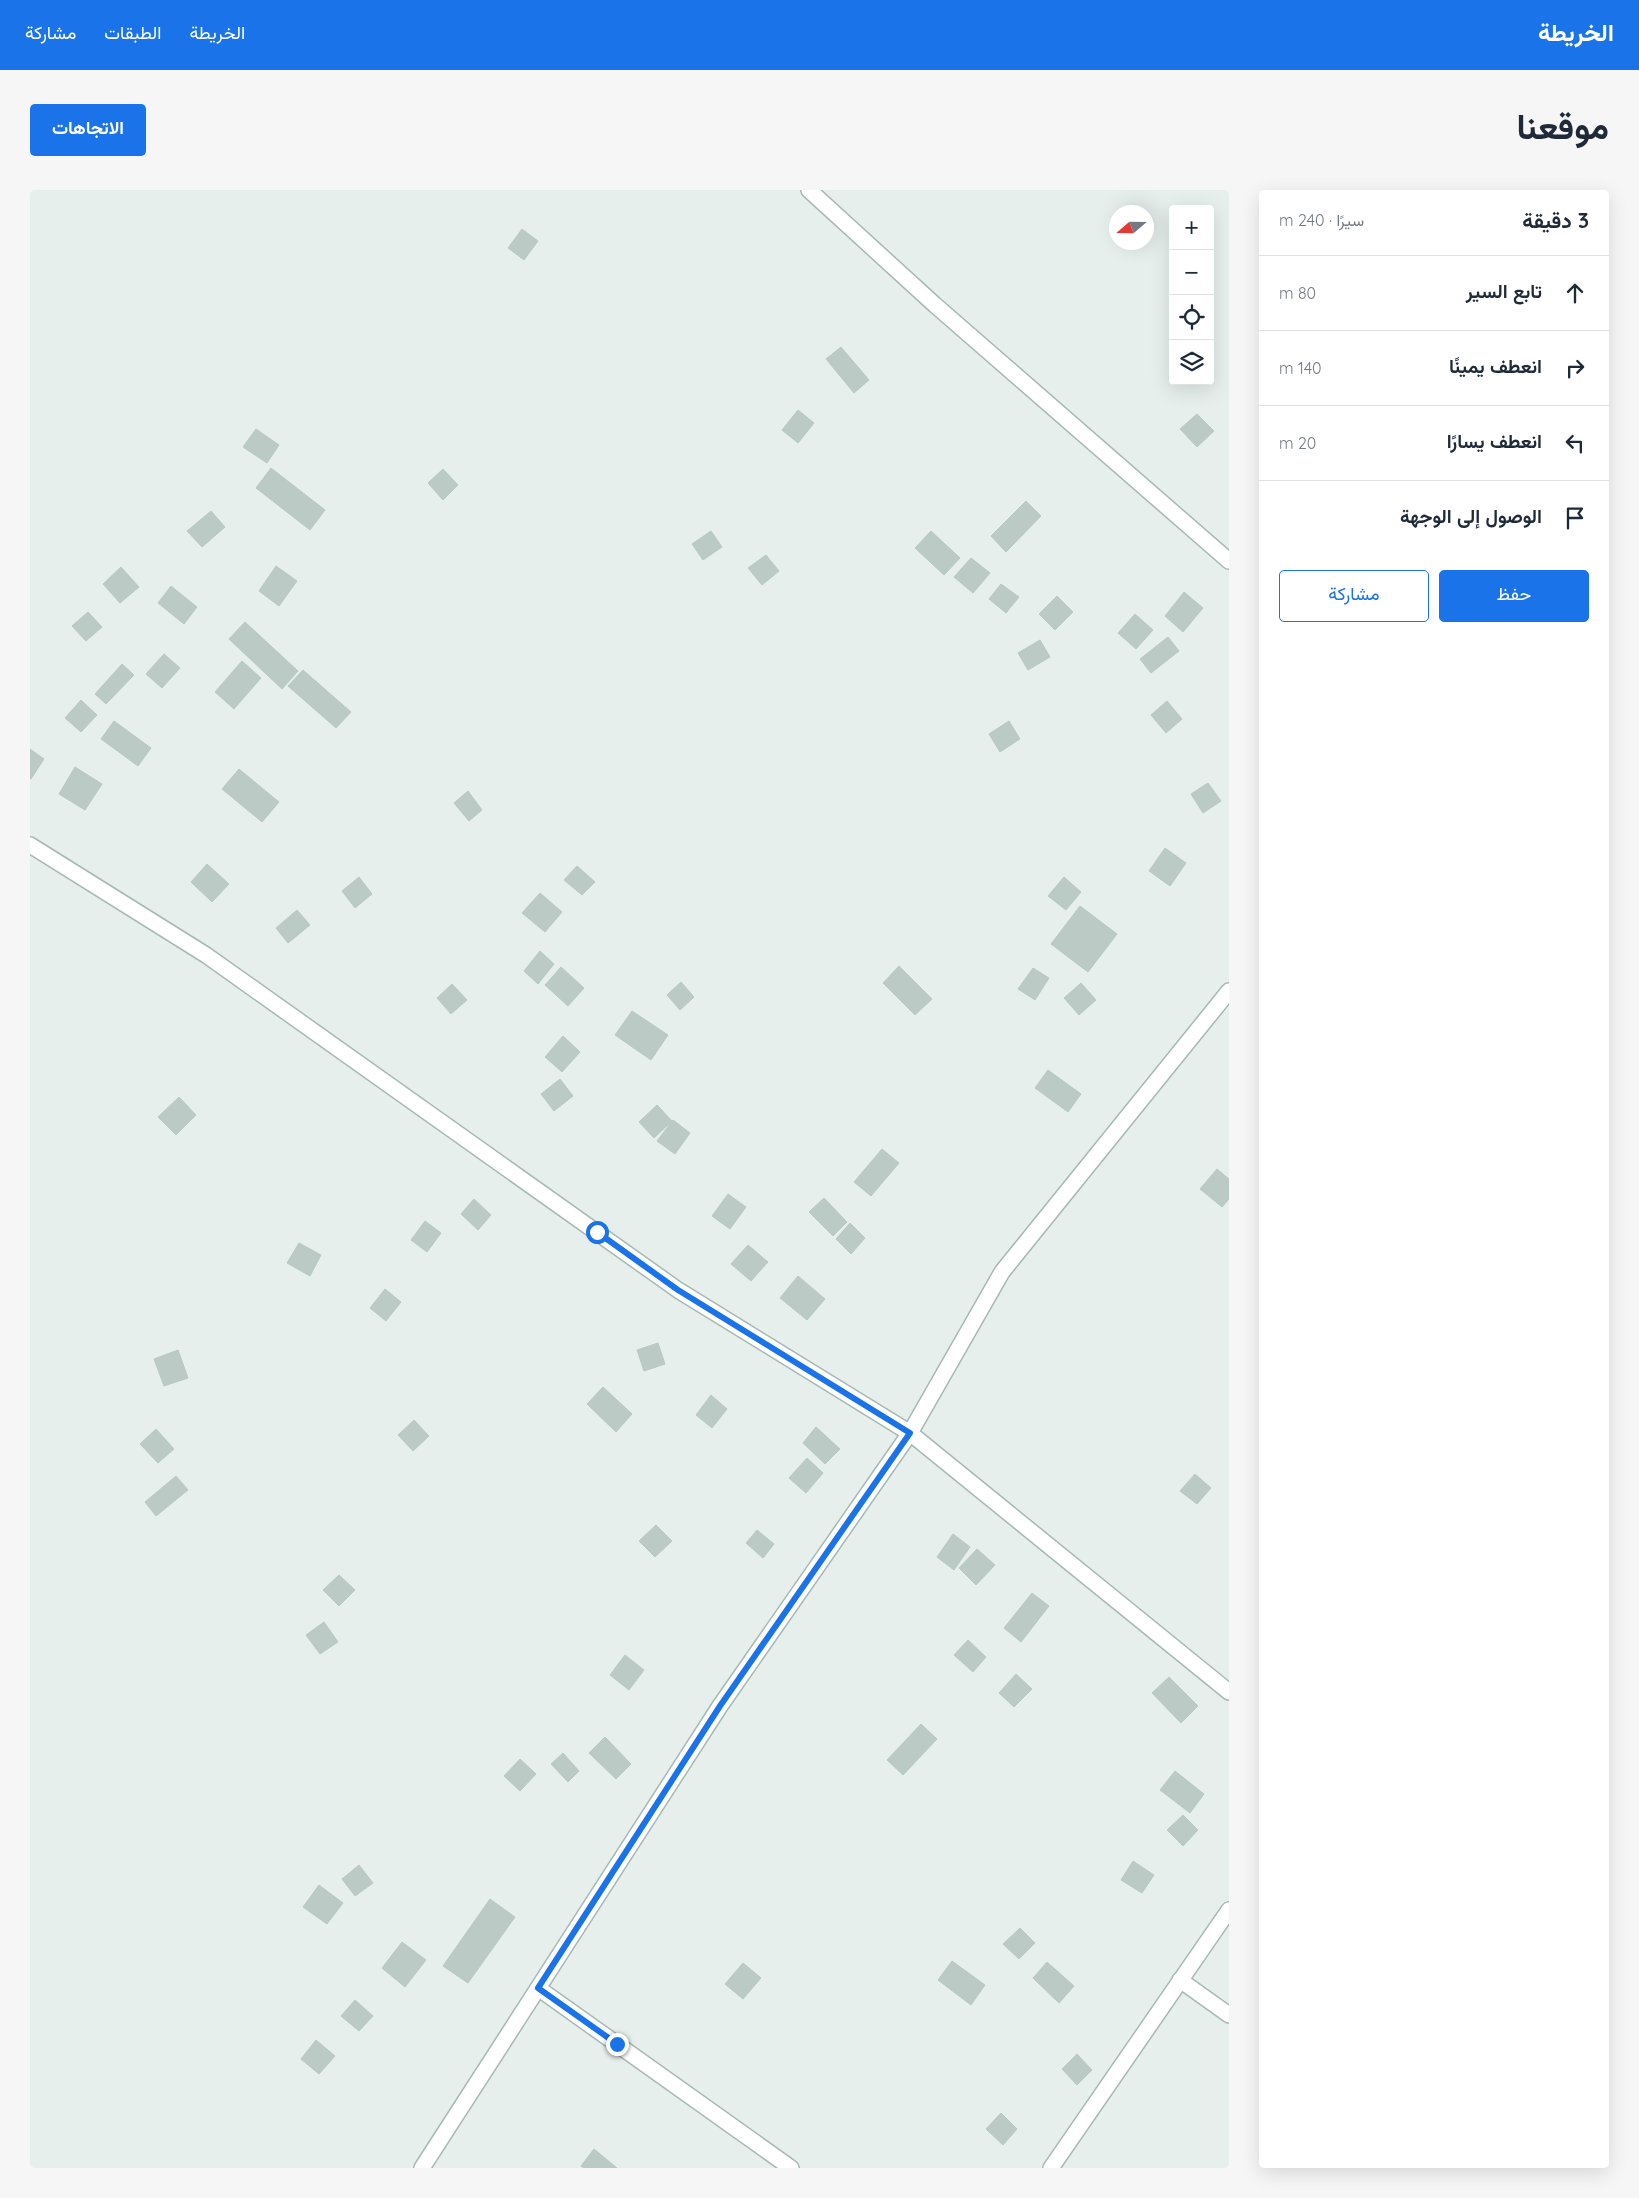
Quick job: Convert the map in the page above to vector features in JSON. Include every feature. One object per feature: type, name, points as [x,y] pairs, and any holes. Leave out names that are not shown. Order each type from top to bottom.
[{"type":"street","points":[[809,190],[935,305],[1229,561]]},
{"type":"street","points":[[30,845],[206,954],[678,1290],[910,1433],[1229,1692]]},
{"type":"street","points":[[422,2168],[720,1706],[910,1433],[1002,1272],[1229,991]]},
{"type":"street","points":[[1051,2168],[1229,1910]]},
{"type":"street","points":[[1180,1980],[1229,2015]]},
{"type":"street","points":[[538,1988],[792,2168]]},
{"type":"building","points":[[522,229],[538,241],[524,260],[508,248]]},
{"type":"building","points":[[841,347],[869,380],[854,393],[826,359]]},
{"type":"building","points":[[798,410],[814,423],[798,443],[782,430]]},
{"type":"building","points":[[1197,414],[1214,431],[1197,447],[1180,429]]},
{"type":"building","points":[[256,429],[279,445],[267,463],[243,447]]},
{"type":"building","points":[[271,468],[325,510],[310,530],[256,488]]},
{"type":"building","points":[[443,469],[458,485],[443,500],[428,483]]},
{"type":"building","points":[[1026,501],[1041,516],[1006,552],[991,536]]},
{"type":"building","points":[[211,511],[225,527],[202,547],[187,531]]},
{"type":"building","points":[[711,531],[722,547],[703,560],[692,544]]},
{"type":"building","points":[[931,531],[960,558],[944,575],[915,548]]},
{"type":"building","points":[[766,555],[779,571],[762,585],[748,568]]},
{"type":"building","points":[[971,558],[990,573],[973,593],[954,577]]},
{"type":"building","points":[[276,566],[297,581],[279,606],[259,591]]},
{"type":"building","points":[[121,567],[139,587],[120,603],[103,584]]},
{"type":"building","points":[[1001,584],[1019,597],[1006,613],[989,599]]},
{"type":"building","points":[[171,586],[197,607],[184,624],[158,603]]},
{"type":"building","points":[[1184,592],[1203,608],[1183,632],[1165,616]]},
{"type":"building","points":[[1057,596],[1073,612],[1055,630],[1039,614]]},
{"type":"building","points":[[88,612],[102,627],[86,641],[72,626]]},
{"type":"building","points":[[1135,614],[1153,630],[1136,649],[1118,633]]},
{"type":"building","points":[[245,622],[298,671],[282,689],[229,639]]},
{"type":"building","points":[[1168,637],[1179,651],[1151,673],[1140,659]]},
{"type":"building","points":[[1040,640],[1050,657],[1028,670],[1018,653]]},
{"type":"building","points":[[164,654],[180,668],[162,688],[146,674]]},
{"type":"building","points":[[242,661],[261,678],[234,709],[215,692]]},
{"type":"building","points":[[122,664],[134,675],[106,704],[95,694]]},
{"type":"building","points":[[303,670],[351,712],[336,728],[288,686]]},
{"type":"building","points":[[81,700],[97,715],[81,732],[65,718]]},
{"type":"building","points":[[1167,701],[1182,719],[1166,733],[1151,715]]},
{"type":"building","points":[[114,721],[151,748],[138,766],[101,739]]},
{"type":"building","points":[[1009,721],[1020,739],[1000,752],[989,734]]},
{"type":"building","points":[[30,749],[44,759],[31,779],[30,778]]},
{"type":"building","points":[[75,767],[102,784],[85,810],[59,794]]},
{"type":"building","points":[[239,769],[279,802],[262,822],[222,789]]},
{"type":"building","points":[[1208,783],[1221,801],[1203,813],[1191,794]]},
{"type":"building","points":[[468,791],[482,810],[469,821],[454,803]]},
{"type":"building","points":[[1165,848],[1186,863],[1170,886],[1149,871]]},
{"type":"building","points":[[207,864],[229,884],[212,902],[191,882]]},
{"type":"building","points":[[577,866],[595,882],[582,895],[564,880]]},
{"type":"building","points":[[359,877],[372,894],[355,908],[342,891]]},
{"type":"building","points":[[1064,877],[1081,892],[1066,910],[1048,896]]},
{"type":"building","points":[[540,893],[562,912],[545,932],[522,913]]},
{"type":"building","points":[[1080,906],[1117,934],[1088,972],[1051,944]]},
{"type":"building","points":[[297,910],[310,925],[288,943],[276,928]]},
{"type":"building","points":[[540,951],[554,964],[538,984],[524,971]]},
{"type":"building","points":[[899,966],[932,999],[915,1015],[883,983]]},
{"type":"building","points":[[561,967],[584,988],[568,1006],[545,985]]},
{"type":"building","points":[[1033,968],[1049,978],[1035,1000],[1018,989]]},
{"type":"building","points":[[681,982],[694,997],[680,1010],[667,995]]},
{"type":"building","points":[[1081,983],[1096,1000],[1079,1015],[1064,998]]},
{"type":"building","points":[[452,984],[467,1000],[451,1014],[437,998]]},
{"type":"building","points":[[632,1011],[668,1035],[651,1060],[615,1035]]},
{"type":"building","points":[[563,1036],[580,1052],[562,1072],[545,1057]]},
{"type":"building","points":[[1048,1070],[1081,1094],[1068,1112],[1035,1088]]},
{"type":"building","points":[[560,1079],[573,1096],[554,1111],[541,1094]]},
{"type":"building","points":[[179,1097],[196,1115],[176,1135],[158,1117]]},
{"type":"building","points":[[657,1105],[672,1121],[654,1138],[639,1122]]},
{"type":"building","points":[[673,1120],[690,1133],[675,1154],[657,1141]]},
{"type":"building","points":[[882,1149],[899,1163],[871,1196],[854,1182]]},
{"type":"building","points":[[1217,1169],[1229,1179],[1229,1199],[1222,1207],[1200,1189]]},
{"type":"building","points":[[728,1194],[746,1207],[730,1229],[712,1216]]},
{"type":"building","points":[[824,1198],[847,1222],[833,1236],[809,1212]]},
{"type":"building","points":[[474,1199],[491,1215],[478,1230],[461,1214]]},
{"type":"building","points":[[425,1221],[441,1233],[427,1252],[411,1240]]},
{"type":"building","points":[[850,1223],[865,1238],[851,1254],[836,1239]]},
{"type":"building","points":[[299,1243],[321,1255],[310,1276],[287,1263]]},
{"type":"building","points":[[748,1245],[768,1262],[751,1281],[731,1264]]},
{"type":"building","points":[[798,1276],[825,1299],[807,1320],[780,1298]]},
{"type":"building","points":[[385,1289],[401,1302],[386,1321],[370,1308]]},
{"type":"building","points":[[658,1343],[665,1364],[644,1371],[637,1350]]},
{"type":"building","points":[[178,1350],[188,1378],[164,1386],[154,1359]]},
{"type":"building","points":[[603,1387],[632,1414],[616,1432],[587,1404]]},
{"type":"building","points":[[711,1395],[727,1409],[712,1428],[696,1415]]},
{"type":"building","points":[[414,1420],[429,1436],[413,1451],[398,1435]]},
{"type":"building","points":[[816,1427],[840,1449],[825,1464],[803,1443]]},
{"type":"building","points":[[156,1429],[174,1449],[158,1463],[140,1444]]},
{"type":"building","points":[[807,1458],[823,1473],[806,1493],[789,1478]]},
{"type":"building","points":[[1195,1474],[1211,1488],[1197,1504],[1180,1491]]},
{"type":"building","points":[[176,1476],[188,1490],[156,1516],[145,1502]]},
{"type":"building","points":[[656,1525],[672,1541],[655,1557],[639,1541]]},
{"type":"building","points":[[757,1530],[774,1544],[763,1558],[746,1543]]},
{"type":"building","points":[[953,1534],[970,1547],[954,1570],[937,1557]]},
{"type":"building","points":[[977,1549],[995,1565],[976,1585],[959,1568]]},
{"type":"building","points":[[339,1575],[355,1590],[339,1606],[323,1590]]},
{"type":"building","points":[[1032,1593],[1049,1606],[1021,1642],[1004,1628]]},
{"type":"building","points":[[324,1622],[338,1642],[320,1654],[306,1635]]},
{"type":"building","points":[[968,1640],[986,1657],[973,1672],[954,1655]]},
{"type":"building","points":[[625,1655],[644,1670],[629,1690],[610,1675]]},
{"type":"building","points":[[1016,1674],[1032,1689],[1014,1707],[999,1693]]},
{"type":"building","points":[[1169,1677],[1198,1706],[1181,1723],[1152,1693]]},
{"type":"building","points":[[921,1724],[937,1739],[903,1775],[887,1760]]},
{"type":"building","points":[[605,1737],[631,1764],[616,1779],[589,1753]]},
{"type":"building","points":[[563,1753],[579,1771],[568,1782],[551,1764]]},
{"type":"building","points":[[520,1759],[536,1774],[520,1791],[504,1776]]},
{"type":"building","points":[[1175,1771],[1204,1794],[1190,1813],[1160,1790]]},
{"type":"building","points":[[1183,1815],[1198,1830],[1183,1846],[1167,1830]]},
{"type":"building","points":[[1133,1861],[1154,1875],[1142,1893],[1121,1880]]},
{"type":"building","points":[[359,1865],[373,1883],[355,1896],[342,1879]]},
{"type":"building","points":[[319,1885],[343,1903],[327,1924],[303,1907]]},
{"type":"building","points":[[490,1899],[515,1917],[468,1983],[443,1966]]},
{"type":"building","points":[[1020,1928],[1035,1943],[1019,1959],[1003,1944]]},
{"type":"building","points":[[402,1942],[426,1960],[405,1987],[382,1968]]},
{"type":"building","points":[[952,1961],[985,1985],[971,2005],[938,1980]]},
{"type":"building","points":[[1047,1962],[1074,1986],[1059,2003],[1033,1978]]},
{"type":"building","points":[[743,1963],[761,1978],[743,1999],[725,1984]]},
{"type":"building","points":[[355,2000],[373,2016],[359,2031],[341,2016]]},
{"type":"building","points":[[316,2040],[335,2056],[319,2074],[301,2059]]},
{"type":"building","points":[[1077,2054],[1092,2070],[1077,2085],[1062,2069]]},
{"type":"building","points":[[1001,2113],[1017,2129],[1003,2145],[986,2129]]},
{"type":"building","points":[[594,2149],[617,2168],[584,2168],[581,2166]]},
{"type":"route","points":[[597,1232],[678,1290],[910,1433],[720,1706],[538,1988],[617,2044]]}]
